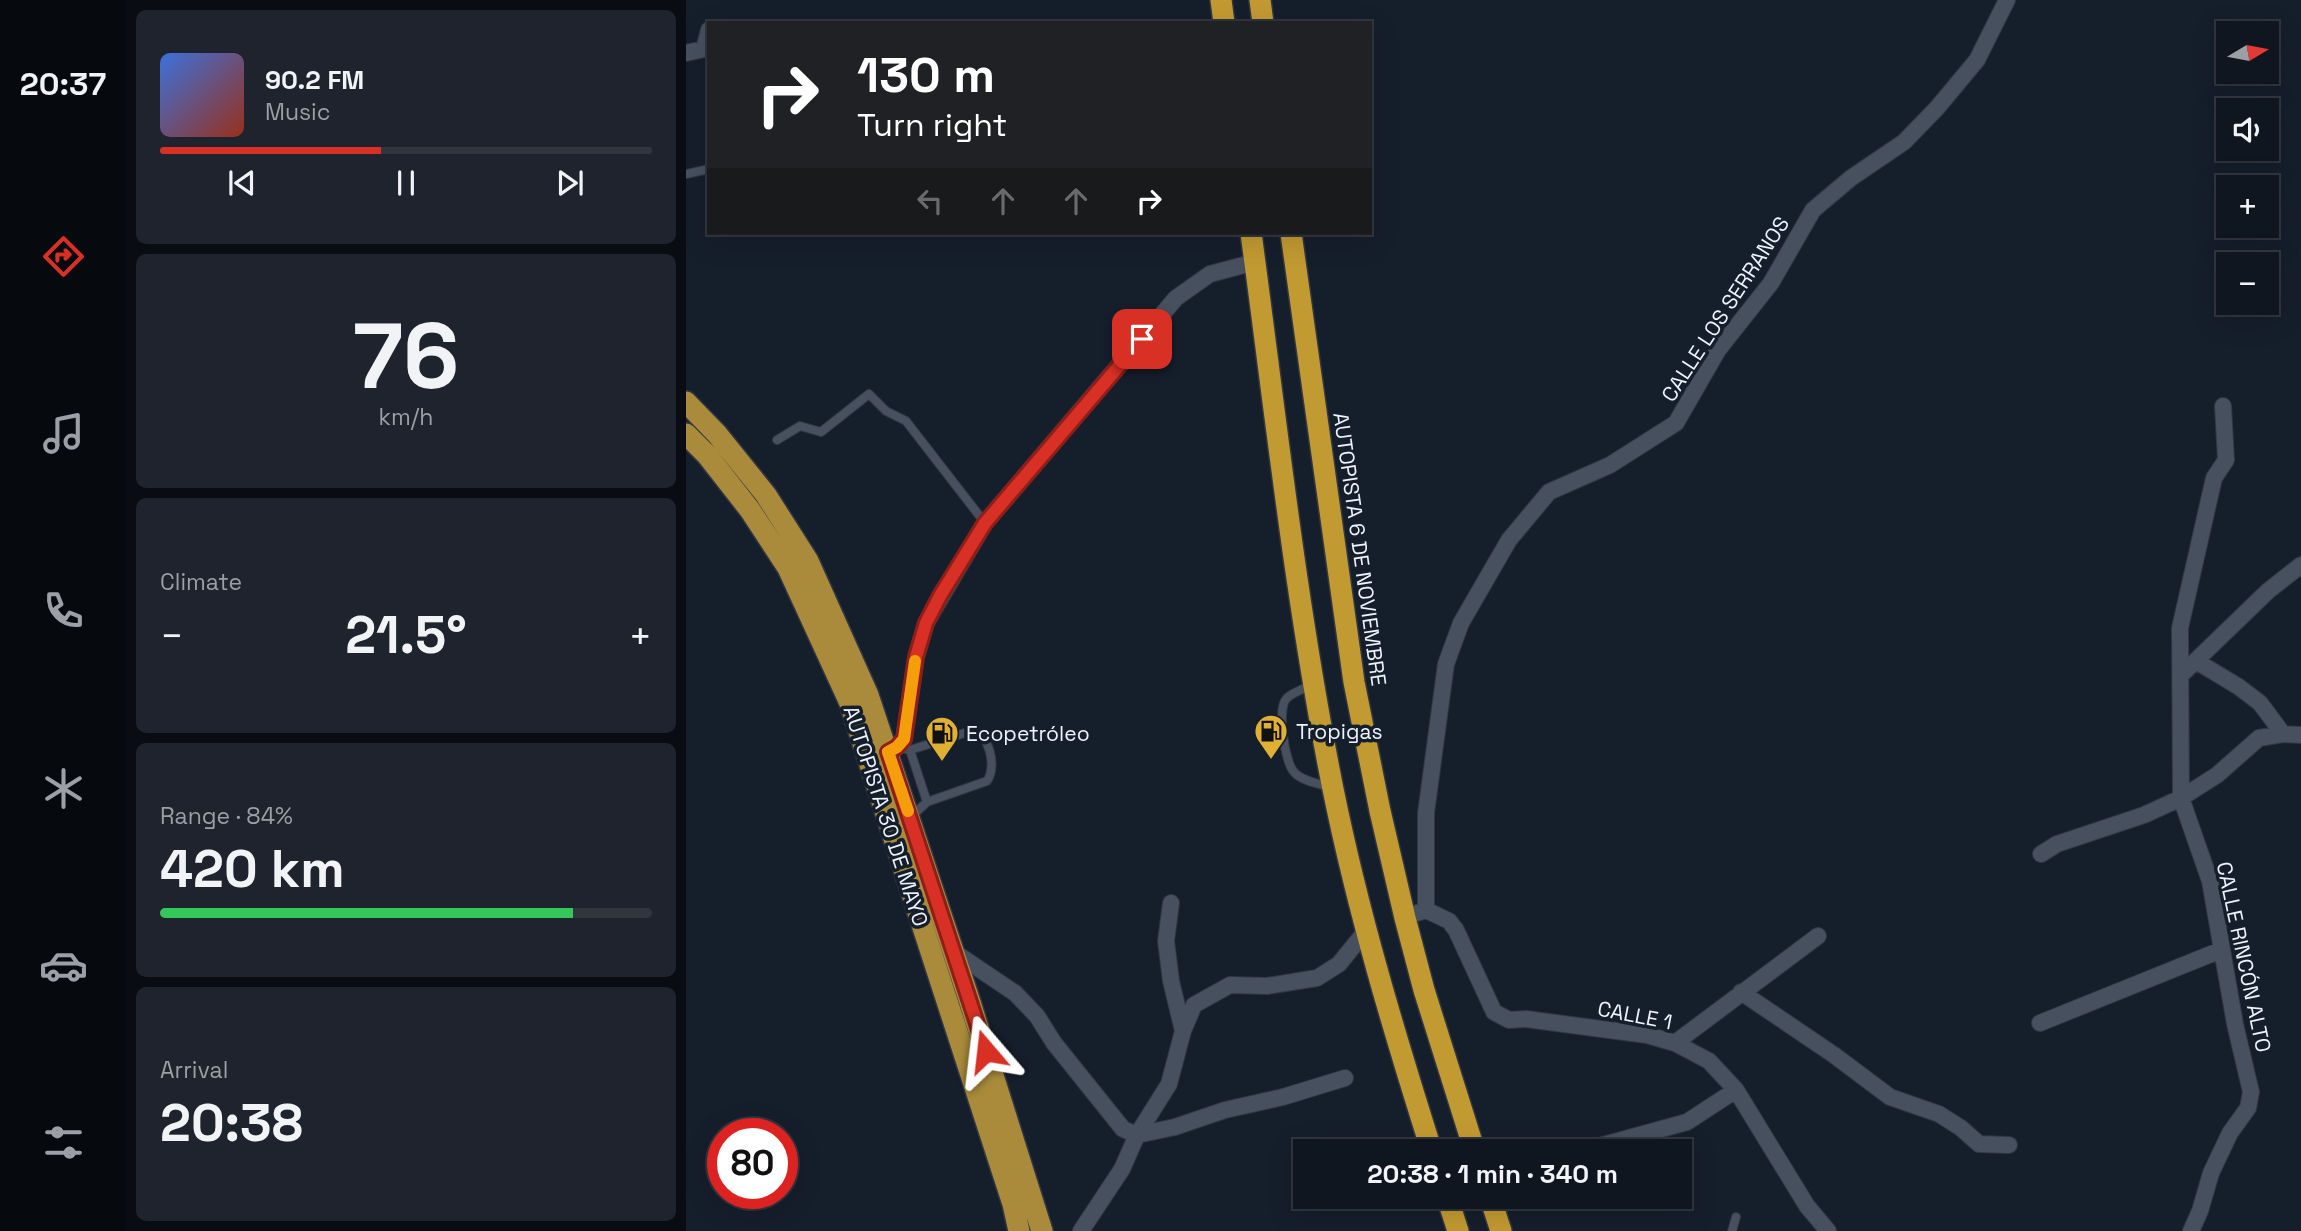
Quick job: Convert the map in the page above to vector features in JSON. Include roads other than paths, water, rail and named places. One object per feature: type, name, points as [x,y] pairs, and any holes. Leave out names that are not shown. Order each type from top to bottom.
[{"type":"highway","points":[[1221,0],[1224,21]]},
{"type":"highway","points":[[1260,0],[1263,21]]},
{"type":"highway","points":[[1251,235],[1296,568],[1333,789],[1366,932],[1428,1139]]},
{"type":"highway","name":"AUTOPISTA 6 DE NOVIEMBRE","points":[[1291,235],[1354,682],[1405,918],[1424,990],[1471,1139]]},
{"type":"highway","name":"AUTOPISTA 30 DE MAYO","points":[[686,402],[717,434],[766,495],[808,561],[868,695],[899,750],[910,818],[1042,1231]]},
{"type":"highway","name":"AUTOPISTA 30 DE MAYO","points":[[686,434],[708,455],[751,510],[788,568],[850,703],[1009,1191],[1019,1231]]},
{"type":"highway","points":[[1451,1209],[1458,1231]]},
{"type":"highway","points":[[1494,1209],[1502,1231]]},
{"type":"street","name":"CALLE LOS SERRANOS","points":[[1426,910],[1426,813],[1446,664],[1461,623],[1509,540],[1549,492],[1610,465],[1676,423],[1718,350],[1772,283],[1813,210],[1851,178],[1904,142],[1937,108],[1977,60],[2007,0]]},
{"type":"street","points":[[686,53],[704,49],[707,38]]},
{"type":"street","points":[[899,750],[904,739],[916,657],[926,623],[985,523],[1176,298],[1210,274],[1255,262]]},
{"type":"street","name":"CALLE RINCÓN ALTO","points":[[2192,1231],[2211,1173],[2230,1132],[2248,1108],[2251,1092],[2221,950],[2210,881],[2181,798],[2180,628],[2214,478],[2226,460],[2223,406]]},
{"type":"street","points":[[2181,675],[2268,591],[2301,565]]},
{"type":"street","points":[[2196,661],[2260,703],[2283,734]]},
{"type":"street","points":[[2041,854],[2057,844],[2144,815],[2181,798],[2217,775],[2259,738],[2283,734],[2301,735]]},
{"type":"street","points":[[1171,903],[1166,941],[1171,981],[1183,1031]]},
{"type":"street","points":[[1405,918],[1426,910]]},
{"type":"street","name":"CALLE 1","points":[[1426,910],[1449,921],[1456,930],[1494,1012],[1510,1020],[1526,1019],[1647,1035],[1675,1043],[1709,1061],[1736,1090],[1808,1206],[1828,1231]]},
{"type":"street","points":[[1081,1231],[1122,1169],[1137,1135],[1169,1084],[1183,1031],[1194,1005],[1230,985],[1267,986],[1317,978],[1339,964],[1366,932]]},
{"type":"street","points":[[1675,1043],[1818,936]]},
{"type":"street","points":[[2040,1023],[2221,950]]},
{"type":"street","points":[[954,952],[1015,993],[1037,1016],[1054,1043],[1123,1129],[1137,1135],[1175,1127],[1225,1110],[1283,1097],[1345,1078]]},
{"type":"street","points":[[1741,992],[1890,1097],[1939,1114],[1979,1144],[2009,1145]]},
{"type":"street","points":[[1626,1139],[1688,1122],[1736,1090]]},
{"type":"lane","points":[[686,174],[707,169]]},
{"type":"lane","points":[[777,440],[800,426],[821,432],[869,394],[886,411],[906,421],[985,523]]},
{"type":"lane","points":[[1314,683],[1286,698],[1281,720],[1289,766],[1295,774],[1333,789]]},
{"type":"lane","points":[[910,818],[927,802],[987,781],[992,775],[993,767],[984,737],[978,732],[971,730],[899,750],[927,802]]},
{"type":"lane","points":[[1732,1231],[1736,1217]]},
{"type":"place","name":"Tropigas","points":[[1271,761]]},
{"type":"place","name":"Ecopetróleo","points":[[942,763]]}]
